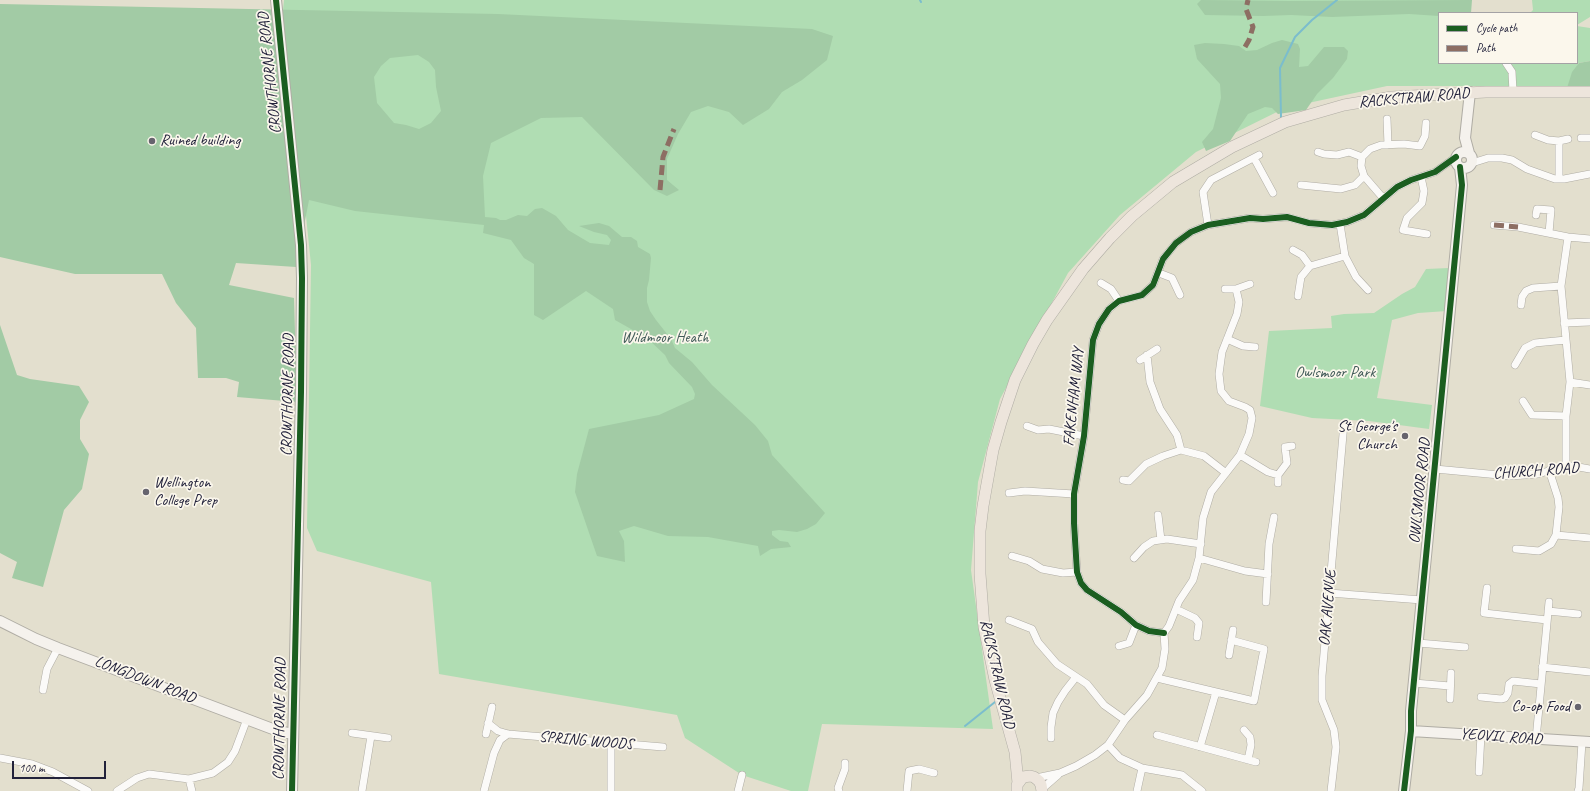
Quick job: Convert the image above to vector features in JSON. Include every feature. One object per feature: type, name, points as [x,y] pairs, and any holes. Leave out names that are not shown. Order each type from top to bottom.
[{"type":"main road","name":"RACKSTRAW ROAD","points":[[1015,787],[1015,752],[993,671],[984,627],[980,574],[982,517],[993,450],[1015,380],[1033,344],[1061,298],[1097,252],[1132,216],[1159,193],[1184,175],[1242,141],[1285,122],[1351,103],[1392,97],[1470,92],[1590,92]]},
{"type":"main road","name":"RACKSTRAW ROAD","points":[[1015,752],[1040,783],[1042,790]]},
{"type":"main road","points":[[1015,787],[1023,778],[1034,777]]},
{"type":"street","name":"CROWTHORNE ROAD","points":[[276,0],[300,238],[302,278],[301,392],[292,791]]},
{"type":"street","points":[[1507,64],[1512,72],[1513,92]]},
{"type":"street","name":"OWLSMOOR ROAD","points":[[1404,791],[1411,731],[1414,683],[1470,92]]},
{"type":"street","points":[[1387,119],[1388,145]]},
{"type":"street","points":[[1383,198],[1364,176],[1361,166],[1362,157],[1370,149],[1381,145],[1420,146],[1425,136],[1426,123]]},
{"type":"street","points":[[1535,135],[1548,140],[1559,141],[1568,139]]},
{"type":"street","points":[[1581,138],[1590,138]]},
{"type":"street","points":[[1558,179],[1559,141]]},
{"type":"street","points":[[1318,152],[1337,155],[1349,152],[1362,157]]},
{"type":"street","points":[[1208,225],[1203,192],[1211,180],[1256,157],[1273,193]]},
{"type":"street","points":[[1101,283],[1111,289],[1119,301],[1142,295],[1153,285],[1163,259],[1176,243],[1191,232],[1208,225],[1250,218],[1263,219],[1287,217],[1309,223],[1340,224],[1364,215],[1397,187],[1444,166],[1464,160],[1502,158],[1512,160],[1527,169],[1547,177],[1558,179],[1590,174]]},
{"type":"street","points":[[1301,185],[1341,189],[1354,185],[1364,176]]},
{"type":"street","points":[[1421,177],[1424,191],[1422,203],[1407,218],[1403,230],[1427,234]]},
{"type":"street","points":[[1536,215],[1537,209],[1551,210],[1549,233]]},
{"type":"street","points":[[1340,224],[1346,256],[1356,277],[1368,290]]},
{"type":"street","points":[[1494,225],[1518,227],[1568,237],[1590,239]]},
{"type":"street","points":[[1566,466],[1566,416],[1570,382],[1561,286],[1568,237]]},
{"type":"street","points":[[1293,250],[1302,255],[1310,266]]},
{"type":"street","points":[[1298,296],[1301,277],[1310,266],[1346,256]]},
{"type":"street","points":[[1159,272],[1172,278],[1180,295]]},
{"type":"street","points":[[1225,289],[1236,289],[1250,284]]},
{"type":"street","points":[[1521,305],[1522,297],[1526,292],[1533,288],[1561,286]]},
{"type":"street","points":[[1042,790],[1060,773],[1095,755],[1108,745],[1125,720],[1147,695],[1162,668],[1164,658],[1164,633],[1169,626],[1179,601],[1193,580],[1199,558],[1203,518],[1211,492],[1240,456],[1249,434],[1252,418],[1250,410],[1246,407],[1229,402],[1221,391],[1219,374],[1222,352],[1238,314],[1239,302],[1236,289]]},
{"type":"street","name":"FAKENHAM WAY","points":[[1119,301],[1109,309],[1099,324],[1093,340],[1084,436],[1074,494],[1077,572],[1081,583],[1087,590],[1121,612],[1136,625],[1150,631],[1164,633]]},
{"type":"street","points":[[1564,323],[1590,322]]},
{"type":"street","points":[[1227,338],[1243,346],[1255,347]]},
{"type":"street","points":[[1515,364],[1525,348],[1535,343],[1566,340]]},
{"type":"street","points":[[1140,360],[1157,349]]},
{"type":"street","points":[[1147,355],[1150,382],[1160,409],[1177,435],[1181,450]]},
{"type":"street","points":[[1570,382],[1590,386]]},
{"type":"street","points":[[1523,401],[1532,415],[1566,416]]},
{"type":"street","name":"OAK AVENUE","points":[[1331,791],[1336,747],[1334,730],[1322,700],[1322,676],[1344,424]]},
{"type":"street","points":[[1027,426],[1038,430],[1049,429],[1084,436]]},
{"type":"street","points":[[1278,483],[1278,475],[1286,463],[1285,447],[1292,446]]},
{"type":"street","points":[[1123,480],[1129,481],[1146,464],[1181,450],[1204,456],[1226,473]]},
{"type":"street","points":[[1240,456],[1268,472],[1278,475]]},
{"type":"street","name":"CHURCH ROAD","points":[[1434,469],[1510,476],[1528,475],[1566,466],[1590,469]]},
{"type":"street","points":[[1516,549],[1539,551],[1551,544],[1556,535],[1559,507],[1558,498],[1549,470]]},
{"type":"street","points":[[1009,493],[1025,491],[1074,494]]},
{"type":"street","points":[[1158,515],[1161,540]]},
{"type":"street","points":[[1266,602],[1270,531],[1274,517]]},
{"type":"street","points":[[1556,535],[1590,538]]},
{"type":"street","points":[[1134,558],[1144,547],[1153,541],[1167,539],[1201,544]]},
{"type":"street","points":[[1012,556],[1029,561],[1042,570],[1063,573],[1077,572]]},
{"type":"street","points":[[1199,558],[1245,571],[1268,574]]},
{"type":"street","points":[[1487,588],[1484,613],[1546,620]]},
{"type":"street","points":[[1329,593],[1422,600]]},
{"type":"street","points":[[1536,739],[1548,602]]},
{"type":"street","points":[[1176,609],[1195,618],[1199,623],[1197,637]]},
{"type":"street","points":[[1548,611],[1578,614]]},
{"type":"street","points":[[1009,620],[1032,629],[1038,642],[1057,664],[1087,684],[1104,704],[1125,720]]},
{"type":"street","name":"LONGDOWN ROAD","points":[[0,621],[58,648],[278,731],[293,734]]},
{"type":"street","points":[[1119,646],[1129,643],[1136,625]]},
{"type":"street","points":[[1229,655],[1233,630]]},
{"type":"street","points":[[1157,678],[1254,701],[1264,649],[1231,640]]},
{"type":"street","points":[[1418,643],[1465,647]]},
{"type":"street","points":[[43,690],[47,669],[58,648]]},
{"type":"street","points":[[1542,667],[1590,672]]},
{"type":"street","points":[[1450,699],[1451,673]]},
{"type":"street","points":[[1051,738],[1051,727],[1056,708],[1065,691],[1076,677]]},
{"type":"street","points":[[1481,697],[1505,698],[1508,694],[1509,684],[1513,681],[1541,684]]},
{"type":"street","points":[[1414,683],[1450,686]]},
{"type":"street","points":[[1200,747],[1216,692]]},
{"type":"street","points":[[486,734],[492,707]]},
{"type":"street","points":[[117,791],[137,778],[149,774],[189,779],[213,773],[228,762],[235,750],[247,719]]},
{"type":"street","points":[[488,723],[498,731],[500,740]]},
{"type":"street","points":[[1157,736],[1252,761],[1250,737],[1244,730]]},
{"type":"street","name":"SPRING WOODS","points":[[498,731],[508,734],[611,744],[663,747]]},
{"type":"street","name":"YEOVIL ROAD","points":[[1411,731],[1586,742]]},
{"type":"street","points":[[352,733],[388,738]]},
{"type":"street","points":[[484,791],[494,754],[500,740],[508,734]]},
{"type":"street","points":[[1479,772],[1481,735]]},
{"type":"street","points":[[362,791],[371,736]]},
{"type":"street","points":[[1578,791],[1586,742]]},
{"type":"street","points":[[610,791],[611,744]]},
{"type":"street","points":[[1108,745],[1120,758],[1142,768],[1182,775],[1202,791]]},
{"type":"street","points":[[0,758],[32,764],[53,772],[88,791]]},
{"type":"street","points":[[839,791],[838,788],[845,769],[845,763]]},
{"type":"street","points":[[1137,791],[1142,768]]},
{"type":"street","points":[[907,791],[909,771],[919,769],[934,773]]},
{"type":"street","points":[[1034,777],[1060,773]]},
{"type":"street","points":[[738,791],[742,775]]},
{"type":"street","points":[[189,779],[192,791]]},
{"type":"green space","name":"Wildmoor Heath","points":[[284,0],[1470,0],[1438,12],[1438,64],[1578,64],[1578,26],[1590,28],[1590,61],[1579,63],[1567,88],[1387,86],[1285,108],[1196,152],[1120,215],[1068,273],[1000,399],[978,482],[971,570],[993,729],[822,724],[808,791],[791,791],[742,775],[685,738],[677,715],[439,674],[431,582],[317,551],[307,528],[311,265],[285,10],[283,10]]},
{"type":"green space","points":[[1201,0],[1472,0],[1471,12],[1438,12],[1438,16],[1409,14],[1332,17],[1291,15],[1205,15],[1197,4]]},
{"type":"green space","points":[[1532,0],[1590,0],[1590,17],[1578,24],[1578,12],[1531,12],[1533,10]]},
{"type":"green space","points":[[0,4],[498,14],[812,29],[833,36],[827,60],[802,80],[782,92],[769,109],[743,125],[729,112],[708,106],[691,112],[678,134],[667,159],[667,180],[679,190],[667,196],[654,190],[582,117],[541,118],[491,143],[483,176],[485,217],[506,220],[518,215],[527,216],[535,209],[542,208],[556,216],[568,230],[590,243],[609,245],[611,240],[607,235],[579,226],[599,223],[609,226],[622,237],[631,237],[637,241],[638,247],[650,254],[651,258],[647,288],[647,302],[650,311],[671,339],[675,348],[692,362],[712,385],[755,425],[768,441],[772,455],[825,513],[816,524],[807,529],[797,532],[779,530],[772,531],[772,535],[780,541],[788,542],[791,547],[771,549],[760,556],[758,546],[708,537],[668,536],[634,526],[619,531],[624,541],[625,562],[597,556],[575,492],[577,474],[589,429],[659,415],[694,399],[695,394],[692,387],[669,363],[665,355],[647,338],[615,320],[613,309],[586,291],[543,320],[534,315],[534,264],[524,258],[511,240],[483,233],[484,225],[355,211],[309,200],[296,267],[236,263],[229,285],[294,298],[297,402],[237,397],[239,382],[226,378],[198,378],[196,328],[176,303],[162,274],[75,274],[0,257]],"holes":[[[418,55],[429,62],[435,70],[436,87],[441,111],[431,123],[419,129],[394,123],[377,103],[374,77],[381,66],[390,58]]]},
{"type":"green space","points":[[1282,40],[1298,44],[1300,49],[1299,67],[1308,66],[1324,47],[1344,47],[1348,51],[1347,59],[1333,78],[1317,94],[1306,110],[1278,114],[1272,108],[1265,107],[1248,114],[1230,141],[1206,151],[1202,142],[1213,129],[1221,98],[1220,84],[1197,59],[1194,45],[1205,43],[1224,44],[1239,46],[1246,51],[1257,50]]},
{"type":"green space","points":[[1590,61],[1590,88],[1567,88],[1572,72],[1579,63]]},
{"type":"green space","name":"Owlsmoor Park","points":[[1449,268],[1447,311],[1418,313],[1392,320],[1377,398],[1432,405],[1429,429],[1369,421],[1312,418],[1260,406],[1269,331],[1332,328],[1331,316],[1374,313],[1415,287],[1426,269]]},
{"type":"green space","points":[[0,325],[17,375],[30,379],[79,386],[89,402],[80,420],[80,439],[89,454],[82,489],[64,510],[43,587],[12,578],[17,562],[0,553]]},
{"type":"waterway","points":[[1280,119],[1280,68],[1295,37],[1312,20],[1337,0]]},
{"type":"waterway","points":[[965,726],[995,702]]},
{"type":"marked path","points":[[1245,47],[1253,27],[1246,9],[1248,0]]},
{"type":"marked path","points":[[660,190],[663,157],[674,129]]},
{"type":"marked path","points":[[1494,225],[1518,227]]},
{"type":"cycle path","points":[[276,0],[301,245],[302,278],[301,392],[292,791]]},
{"type":"cycle path","points":[[1164,633],[1149,631],[1136,625],[1121,612],[1087,590],[1081,583],[1077,572],[1074,494],[1084,436],[1093,340],[1099,324],[1109,309],[1119,301],[1142,295],[1153,285],[1163,259],[1176,243],[1191,232],[1208,225],[1250,218],[1263,219],[1287,217],[1309,223],[1332,225],[1347,222],[1364,215],[1397,187],[1411,180],[1435,172],[1456,157]]},
{"type":"cycle path","points":[[1404,791],[1411,731],[1411,711],[1462,185],[1460,167]]},
{"type":"place","name":"Ruined building","points":[[152,141]]},
{"type":"place","name":"St George's Church","points":[[1405,436]]},
{"type":"place","name":"Wellington College Prep","points":[[146,492]]},
{"type":"place","name":"Co-op Food","points":[[1578,707]]}]
